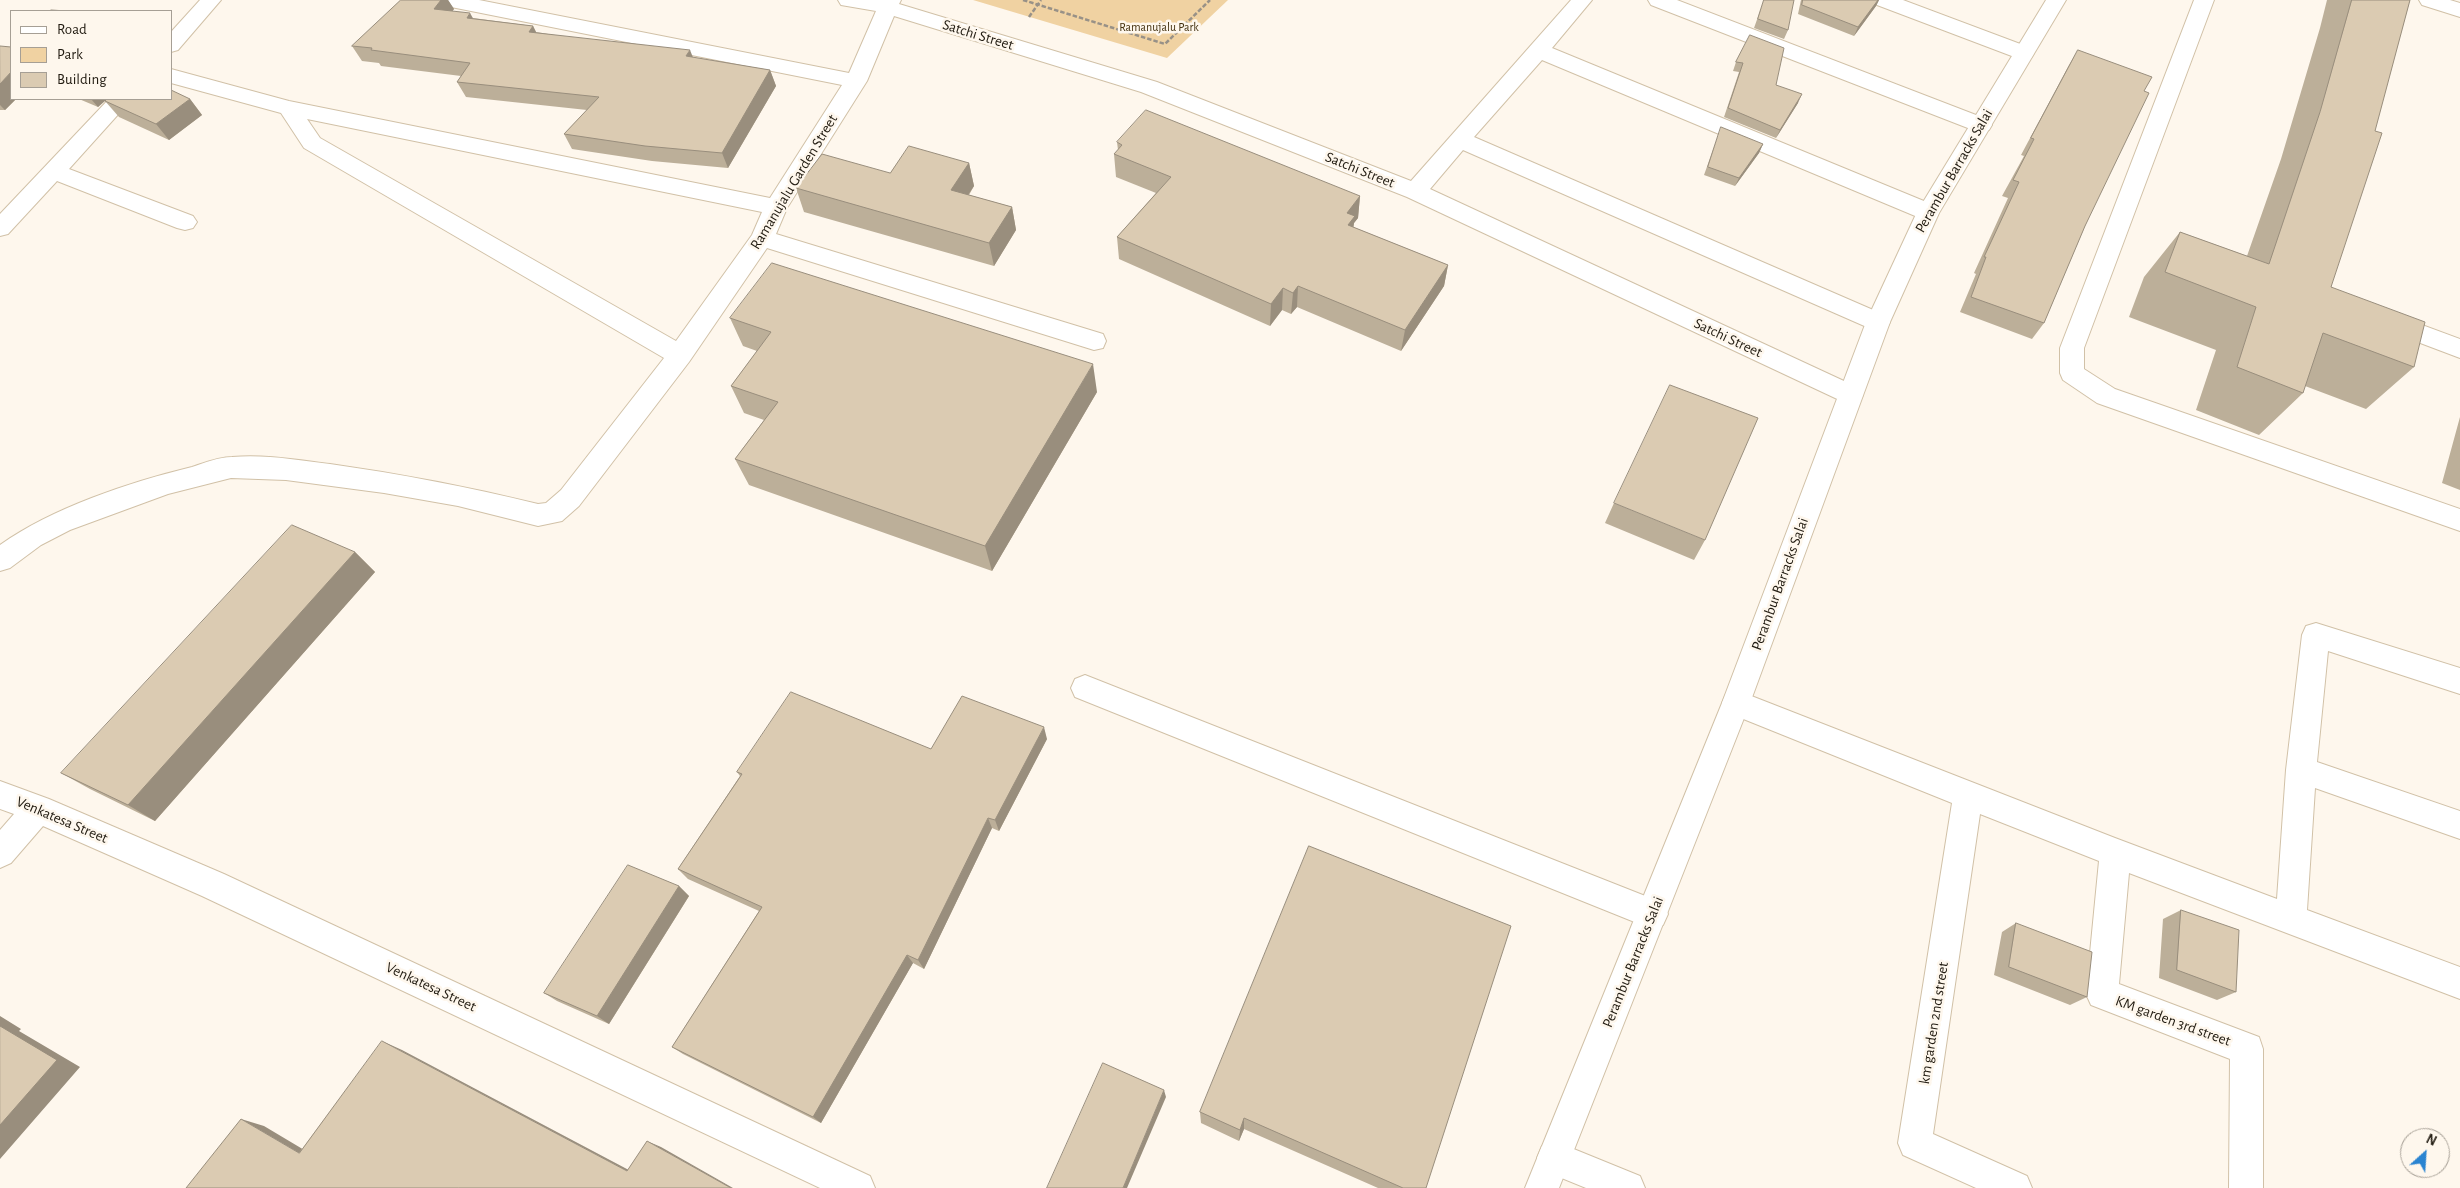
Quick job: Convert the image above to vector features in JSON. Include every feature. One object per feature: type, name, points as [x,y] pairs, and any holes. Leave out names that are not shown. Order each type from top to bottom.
[{"type":"street","points":[[172,43],[211,0]]},
{"type":"street","points":[[446,0],[856,81]]},
{"type":"street","name":"Satchi Street","points":[[848,0],[889,3],[1149,86],[1415,192],[1850,395]]},
{"type":"street","points":[[1415,192],[1459,139],[1539,52],[1582,0]]},
{"type":"street","points":[[1658,0],[1981,125]]},
{"type":"street","points":[[1884,0],[2024,53]]},
{"type":"street","name":"Perambur Barracks Salai","points":[[1548,1173],[1736,703],[1878,322],[1928,212],[2056,0]]},
{"type":"street","points":[[2204,0],[2072,348],[2072,373],[2106,396],[2460,520]]},
{"type":"street","points":[[2430,0],[2460,10]]},
{"type":"street","name":"Ramanujalu Garden Street","points":[[0,560],[32,537],[61,522],[165,484],[231,467],[286,469],[384,482],[458,495],[538,515],[553,513],[570,498],[680,355],[762,238],[776,207],[856,81],[889,3]]},
{"type":"street","points":[[1539,52],[1928,212]]},
{"type":"street","points":[[172,76],[289,108],[776,207]]},
{"type":"street","points":[[0,228],[120,100]]},
{"type":"street","points":[[289,108],[312,143],[680,355]]},
{"type":"street","points":[[1459,139],[1878,322]]},
{"type":"street","points":[[52,171],[185,222]]},
{"type":"street","points":[[762,238],[1094,341]]},
{"type":"street","points":[[2378,318],[2460,349]]},
{"type":"street","points":[[2291,921],[2301,770],[2316,635],[2460,681]]},
{"type":"street","points":[[1085,688],[1652,914]]},
{"type":"street","points":[[1736,703],[2115,853],[2291,921],[2460,983]]},
{"type":"street","points":[[2301,770],[2460,825]]},
{"type":"street","name":"Venkatesa Street","points":[[0,795],[38,809],[222,890],[858,1188]]},
{"type":"street","name":"km garden 2nd street","points":[[1968,796],[1915,1143],[2014,1188]]},
{"type":"street","points":[[0,853],[38,809]]},
{"type":"street","name":"KM garden 3rd street","points":[[2115,853],[2102,994],[2247,1049],[2246,1188]]},
{"type":"street","points":[[1548,1173],[1628,1188]]},
{"type":"path","points":[[1023,0],[1165,44],[1210,0]]},
{"type":"green space","name":"Ramanujalu Park","points":[[973,0],[1228,0],[1167,58]]},
{"type":"building","points":[[401,0],[441,0],[434,9],[470,13],[467,18],[533,26],[529,32],[690,50],[686,56],[770,70],[722,153],[645,146],[564,134],[599,97],[457,82],[470,63],[352,46]]},
{"type":"building","points":[[1764,0],[1794,0],[1788,30],[1758,19]]},
{"type":"building","points":[[1803,0],[1878,0],[1858,27],[1802,5]]},
{"type":"building","points":[[2352,0],[2410,0],[2375,131],[2382,133],[2331,287],[2425,322],[2414,367],[2323,333],[2303,393],[2237,367],[2256,307],[2165,272],[2180,232],[2269,264],[2320,112]]},
{"type":"building","points":[[1750,35],[1784,48],[1776,85],[1802,94],[1780,130],[1728,108],[1743,63],[1736,62]]},
{"type":"building","points":[[0,46],[10,47],[10,73],[0,84]]},
{"type":"building","points":[[2078,50],[2152,77],[2144,91],[2149,93],[2085,226],[2044,323],[1971,297],[1986,257],[1984,257],[2019,182],[2013,180],[2034,139],[2031,138]]},
{"type":"building","points":[[172,90],[190,99],[156,124],[105,101],[172,100]]},
{"type":"building","points":[[1146,110],[1360,196],[1347,213],[1355,216],[1348,225],[1448,265],[1405,330],[1298,286],[1293,293],[1283,288],[1271,304],[1117,237],[1171,177],[1114,154],[1122,145],[1117,142]]},
{"type":"building","points":[[1721,127],[1763,144],[1739,178],[1708,167]]},
{"type":"building","points":[[909,146],[969,163],[951,190],[1012,207],[989,243],[796,188],[822,154],[890,173]]},
{"type":"building","points":[[772,263],[1093,364],[985,546],[735,459],[778,402],[731,386],[771,332],[730,318]]},
{"type":"building","points":[[1670,385],[1758,418],[1705,540],[1614,503]]},
{"type":"building","points":[[292,525],[355,552],[128,805],[61,773]]},
{"type":"building","points":[[791,692],[931,749],[962,696],[1044,727],[995,820],[988,818],[918,960],[907,955],[813,1117],[672,1047],[762,907],[678,869],[742,774],[737,772]]},
{"type":"building","points":[[1309,846],[1511,926],[1426,1188],[1403,1188],[1244,1118],[1240,1130],[1200,1112]]},
{"type":"building","points":[[628,865],[679,886],[597,1016],[544,993]]},
{"type":"building","points":[[2181,910],[2239,930],[2236,992],[2177,970]]},
{"type":"building","points":[[2016,923],[2092,952],[2087,997],[2009,967]]},
{"type":"building","points":[[0,1026],[57,1060],[0,1125]]},
{"type":"building","points":[[382,1041],[627,1171],[647,1141],[731,1188],[186,1188],[241,1119],[299,1153]]},
{"type":"building","points":[[1103,1063],[1164,1090],[1123,1188],[1047,1188]]}]
